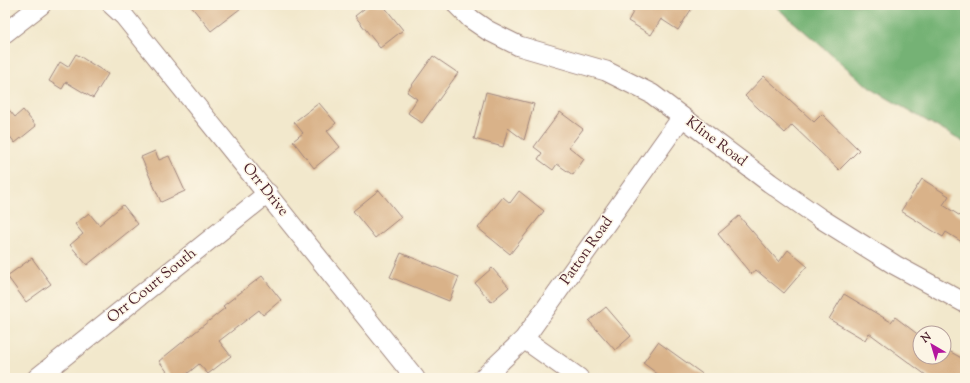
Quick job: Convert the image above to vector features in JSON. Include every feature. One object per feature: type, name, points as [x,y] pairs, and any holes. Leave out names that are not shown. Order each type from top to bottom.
[{"type":"street","points":[[5,33],[41,5]]},
{"type":"street","name":"Orr Drive","points":[[112,5],[124,16],[415,378]]},
{"type":"street","name":"Kline Road","points":[[457,5],[471,19],[487,30],[519,46],[606,71],[652,94],[770,183],[820,218],[894,265],[965,303]]},
{"type":"street","name":"Patton Road","points":[[483,378],[524,339],[682,117]]},
{"type":"street","name":"Orr Court South","points":[[37,378],[268,194]]},
{"type":"street","points":[[524,339],[579,378]]},
{"type":"green space","points":[[774,5],[965,5],[965,143],[870,88]]},
{"type":"building","points":[[190,5],[245,5],[211,31]]},
{"type":"building","points":[[369,5],[383,5],[403,30],[380,48],[355,16]]},
{"type":"building","points":[[637,5],[694,5],[678,30],[661,19],[651,35],[628,21]]},
{"type":"building","points":[[76,54],[108,74],[93,98],[66,82],[62,89],[49,81],[60,62],[68,67]]},
{"type":"building","points":[[433,56],[458,73],[422,123],[408,113],[417,99],[407,92]]},
{"type":"building","points":[[764,76],[814,122],[822,114],[859,150],[839,170],[792,125],[785,133],[745,96]]},
{"type":"building","points":[[486,92],[534,104],[524,140],[508,128],[503,147],[474,139]]},
{"type":"building","points":[[319,103],[336,123],[327,131],[340,147],[314,168],[293,141],[303,133],[294,122]]},
{"type":"building","points":[[5,105],[15,117],[23,110],[36,126],[15,143],[5,130]]},
{"type":"building","points":[[560,112],[583,129],[569,147],[584,159],[573,175],[557,164],[553,170],[538,159],[542,153],[534,147]]},
{"type":"building","points":[[155,151],[159,160],[169,156],[185,191],[161,202],[141,157]]},
{"type":"building","points":[[922,179],[949,196],[943,205],[965,219],[965,244],[946,232],[943,237],[901,211]]},
{"type":"building","points":[[379,190],[401,217],[375,238],[353,211]]},
{"type":"building","points":[[519,191],[544,211],[510,254],[478,228],[503,197],[510,203]]},
{"type":"building","points":[[123,205],[138,224],[87,265],[70,245],[83,234],[75,224],[89,213],[99,225]]},
{"type":"building","points":[[739,216],[779,262],[788,250],[807,266],[784,293],[756,270],[751,274],[718,234]]},
{"type":"building","points":[[401,253],[459,277],[449,301],[390,277]]},
{"type":"building","points":[[32,258],[51,284],[26,302],[7,276]]},
{"type":"building","points":[[492,268],[509,287],[491,302],[475,283]]},
{"type":"building","points":[[262,276],[281,300],[263,315],[259,310],[219,341],[231,356],[208,374],[199,364],[182,378],[172,378],[159,361],[225,308],[223,306]]},
{"type":"building","points":[[844,294],[891,322],[895,317],[912,330],[912,365],[869,333],[865,340],[829,319]]},
{"type":"building","points":[[606,307],[631,336],[615,350],[589,321]]},
{"type":"building","points":[[658,342],[708,378],[663,378],[643,363]]},
{"type":"building","points":[[952,353],[965,360],[965,378],[930,378],[912,365],[952,365]]}]
